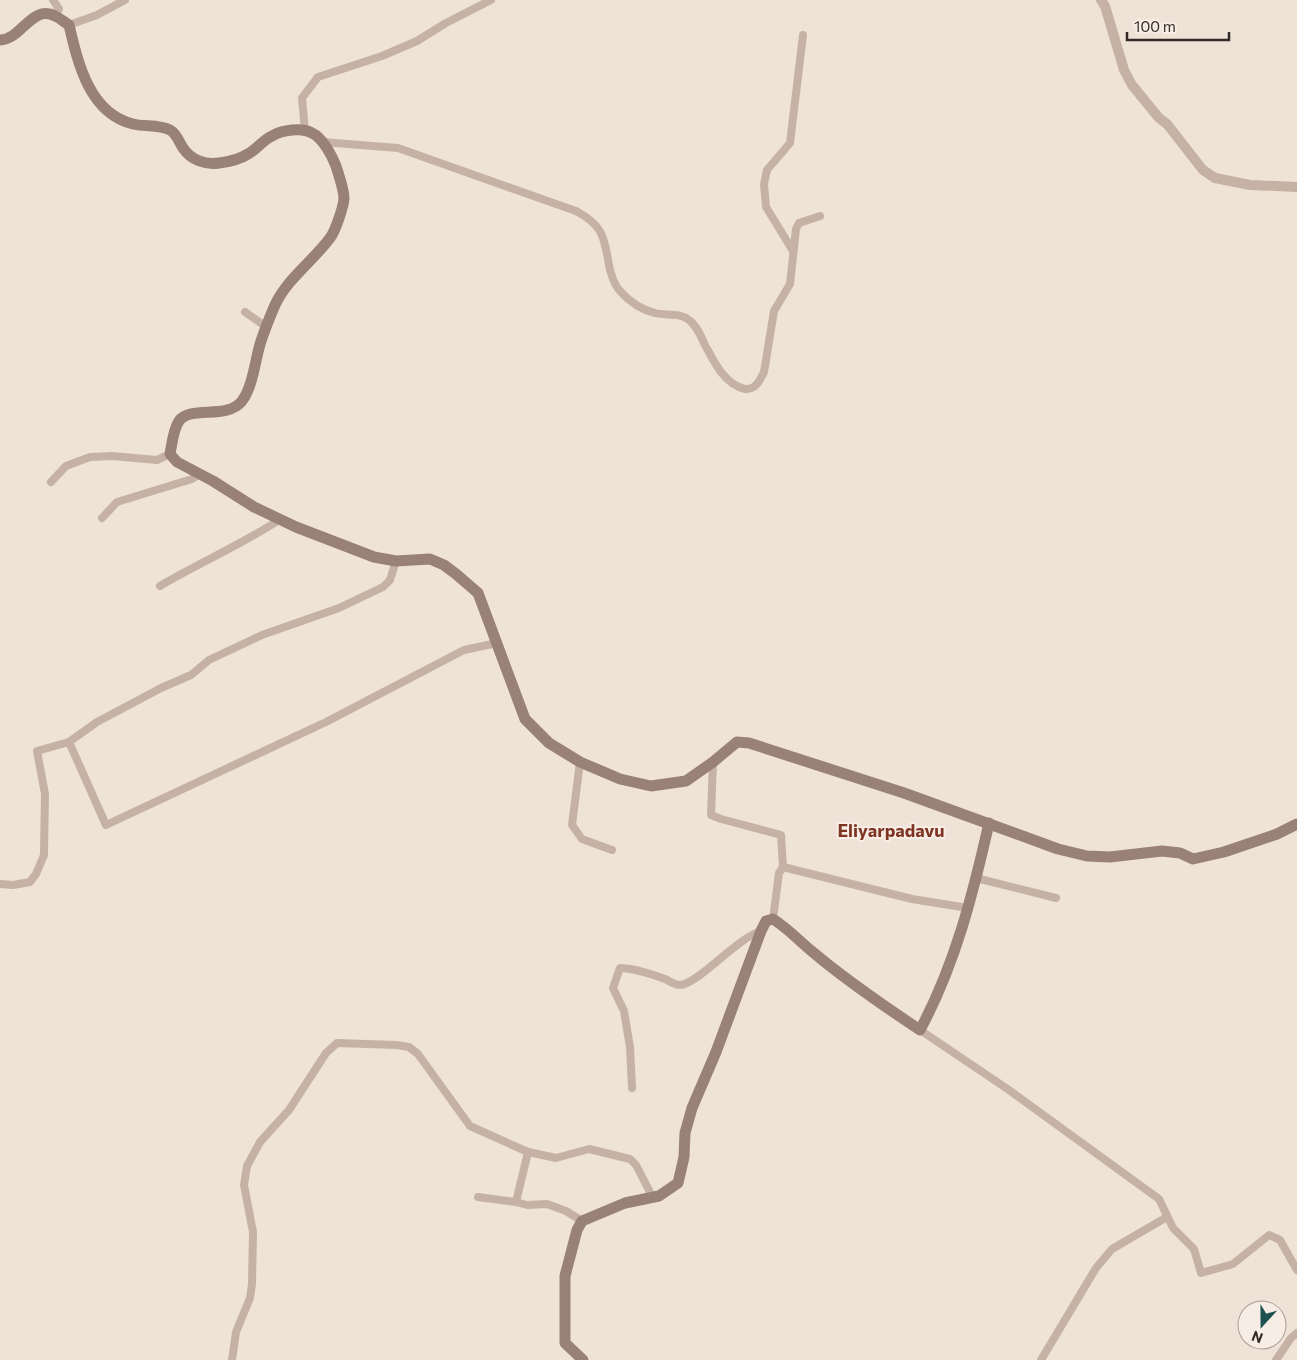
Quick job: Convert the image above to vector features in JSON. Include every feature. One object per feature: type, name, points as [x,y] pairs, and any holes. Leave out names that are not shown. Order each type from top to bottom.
[{"type":"main road","points":[[0,40],[15,35],[37,15],[54,15],[69,25],[78,64],[86,84],[107,111],[133,124],[151,125],[172,131],[190,156],[198,161],[219,163],[237,159],[248,154],[272,136],[284,131],[313,133],[322,142],[332,158],[339,176],[344,199],[331,237],[278,298],[265,326],[256,367],[242,401],[228,411],[187,415],[180,421],[174,433],[170,454],[177,462],[279,520],[346,548],[374,557],[396,561],[430,559],[444,565],[456,574],[478,593],[526,719],[550,743],[580,762],[620,778],[651,786],[686,781],[737,742],[749,743],[904,793],[1058,849],[1087,856],[1110,857],[1162,850],[1180,853],[1193,859],[1224,852],[1277,834],[1297,824]]},
{"type":"main road","points":[[583,1360],[565,1343],[565,1276],[577,1230],[582,1221],[625,1203],[653,1198],[678,1183],[684,1157],[685,1133],[692,1108],[716,1052],[766,921],[773,919],[790,930],[814,953],[888,1009],[920,1030],[936,999],[968,908],[989,823]]},
{"type":"street","points":[[53,0],[60,9],[54,15]]},
{"type":"street","points":[[69,25],[97,15],[125,0]]},
{"type":"street","points":[[305,131],[302,98],[318,77],[382,56],[417,41],[446,23],[491,0]]},
{"type":"street","points":[[1101,0],[1105,6],[1124,70],[1132,85],[1159,118],[1167,124],[1203,170],[1215,178],[1250,185],[1297,188]]},
{"type":"street","points":[[793,251],[766,207],[764,184],[767,170],[790,143],[803,35]]},
{"type":"street","points":[[322,142],[398,148],[568,208],[590,218],[602,231],[611,275],[618,290],[639,307],[656,313],[681,315],[689,320],[698,330],[725,377],[737,386],[748,389],[756,386],[764,372],[774,311],[790,284],[796,229],[799,223],[820,216]]},
{"type":"street","points":[[245,312],[265,326]]},
{"type":"street","points":[[51,482],[66,466],[90,457],[112,456],[157,460],[170,454]]},
{"type":"street","points":[[102,518],[117,502],[192,479],[199,474]]},
{"type":"street","points":[[160,586],[189,569],[246,541],[279,520]]},
{"type":"street","points":[[0,884],[14,885],[30,882],[36,874],[44,855],[45,794],[37,751],[69,742],[97,722],[161,688],[191,675],[209,660],[262,635],[339,608],[383,587],[390,580],[396,561]]},
{"type":"street","points":[[69,742],[106,825],[326,722],[464,650],[497,644]]},
{"type":"street","points":[[580,762],[572,825],[582,840],[612,850]]},
{"type":"street","points":[[713,762],[712,815],[782,835],[783,867],[779,873],[773,919]]},
{"type":"street","points":[[783,867],[912,899],[968,908]]},
{"type":"street","points":[[976,878],[1056,898]]},
{"type":"street","points":[[632,1088],[630,1048],[624,1011],[613,988],[620,968],[627,968],[664,979],[676,985],[682,985],[689,982],[755,933],[761,931]]},
{"type":"street","points":[[920,1030],[1009,1090],[1159,1199],[1172,1228],[1194,1249],[1200,1273],[1233,1264],[1269,1235],[1280,1240],[1297,1270]]},
{"type":"street","points":[[232,1360],[236,1332],[250,1298],[252,1284],[252,1232],[244,1185],[247,1166],[260,1142],[289,1110],[326,1053],[337,1043],[410,1047],[418,1054],[470,1126],[528,1152],[556,1158],[589,1149],[630,1158],[636,1165],[653,1198]]},
{"type":"street","points":[[516,1202],[528,1152]]},
{"type":"street","points":[[478,1197],[516,1202],[527,1206],[547,1204],[566,1211],[582,1221]]},
{"type":"street","points":[[1041,1360],[1096,1268],[1112,1249],[1167,1217]]},
{"type":"street","points":[[1276,1360],[1291,1338],[1297,1333]]},
{"type":"district","name":"Eliyarpadavu","points":[[891,831]]}]
